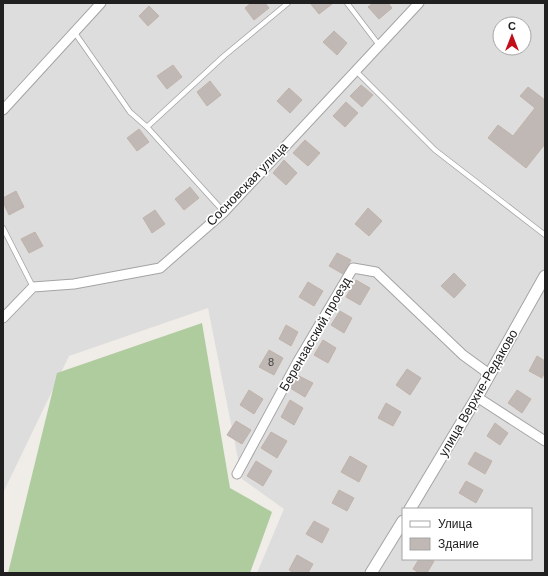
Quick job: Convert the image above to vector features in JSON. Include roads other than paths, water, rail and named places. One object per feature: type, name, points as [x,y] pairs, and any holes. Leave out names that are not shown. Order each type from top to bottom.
[{"type":"street","points":[[3,110],[101,3]]},
{"type":"street","name":"Сосновская улица","points":[[33,287],[74,284],[160,268],[224,212],[419,3]]},
{"type":"street","name":"Берензасский проезд","points":[[238,474],[298,361],[353,268],[376,272],[463,355],[485,372],[487,379]]},
{"type":"street","name":"улица Верхне-Редаково","points":[[411,508],[477,397],[545,276]]},
{"type":"street","points":[[3,318],[33,287]]},
{"type":"street","points":[[477,397],[545,441]]},
{"type":"street","points":[[371,573],[402,523]]},
{"type":"lane","points":[[147,127],[224,56],[288,3]]},
{"type":"lane","points":[[347,3],[379,45]]},
{"type":"lane","points":[[75,33],[130,112],[147,127],[224,212]]},
{"type":"lane","points":[[355,70],[435,150],[545,235]]},
{"type":"lane","points":[[3,228],[33,287]]}]
